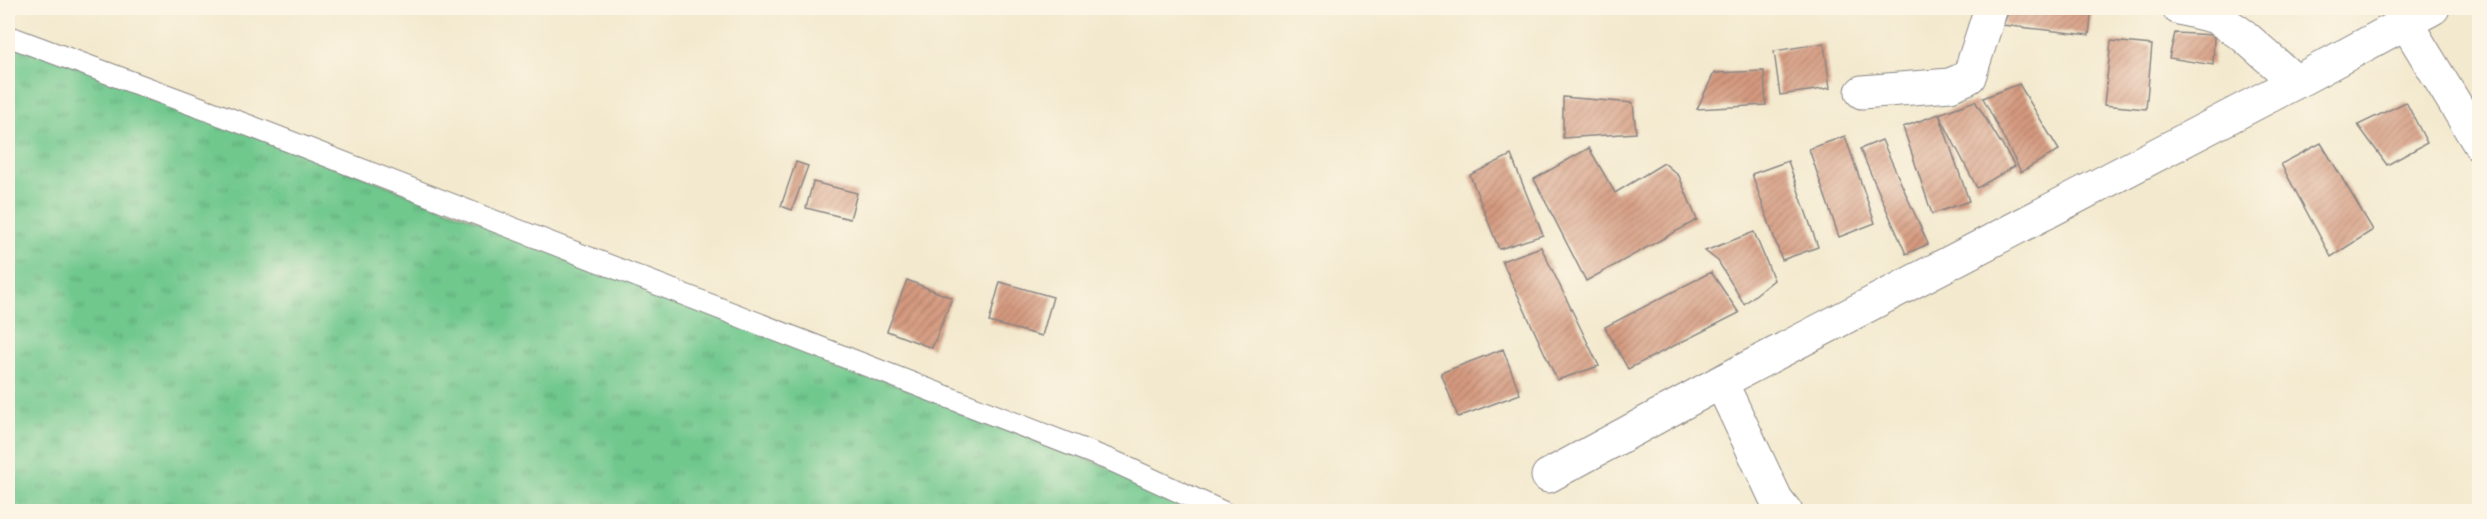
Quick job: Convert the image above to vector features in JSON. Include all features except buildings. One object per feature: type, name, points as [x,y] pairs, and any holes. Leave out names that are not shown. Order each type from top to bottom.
[{"type":"street","points":[[1862,92],[1950,85],[1969,77],[1991,8]]},
{"type":"street","points":[[2179,8],[2216,17],[2244,36],[2296,82]]},
{"type":"street","points":[[1548,476],[1721,382],[2296,82],[2419,15],[2480,145]]},
{"type":"street","points":[[1721,382],[1776,499],[1786,512]]},
{"type":"lane","points":[[8,36],[250,126],[1104,458],[1223,512]]},
{"type":"green space","points":[[8,37],[1221,511],[8,511]]}]
